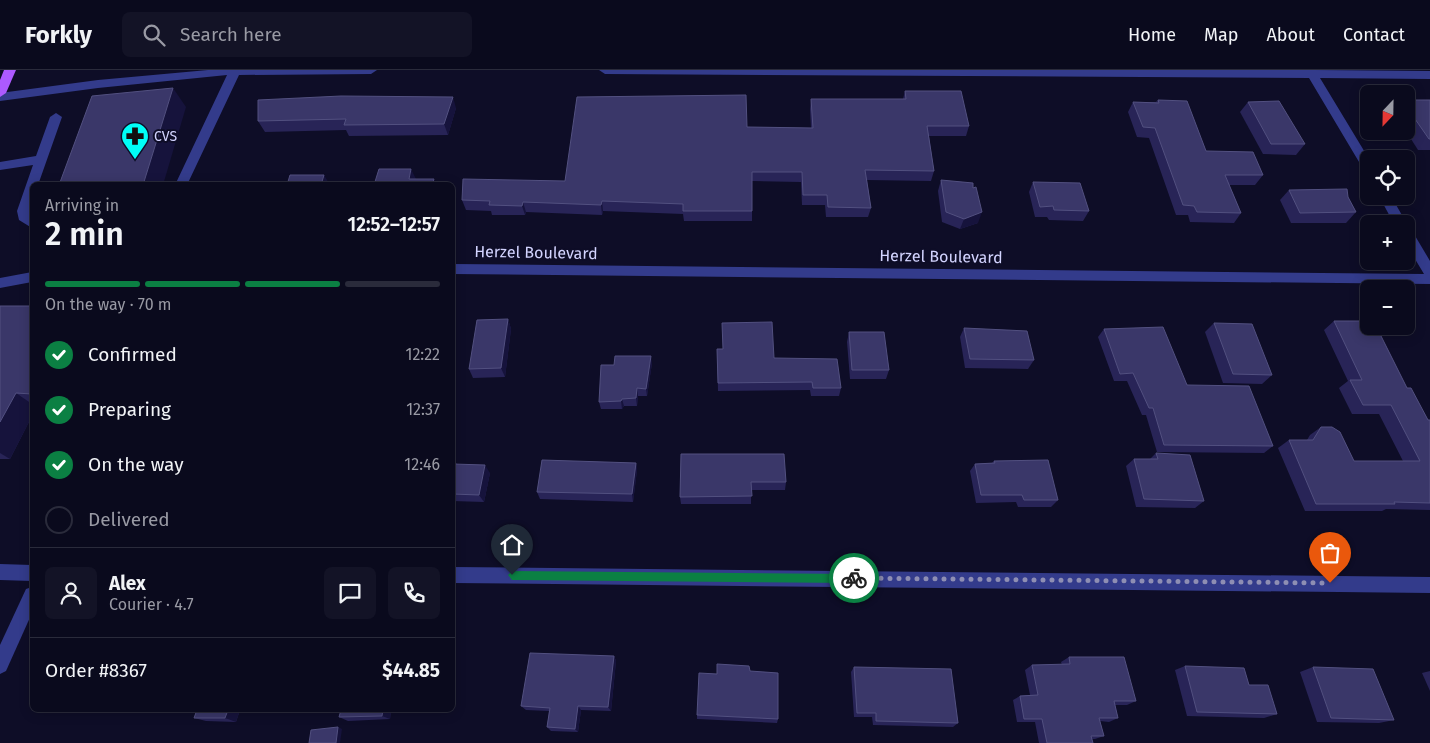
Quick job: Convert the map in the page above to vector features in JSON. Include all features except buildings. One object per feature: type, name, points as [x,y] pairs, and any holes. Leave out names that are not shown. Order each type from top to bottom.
[{"type":"main road","points":[[0,93],[10,70]]},
{"type":"street","points":[[0,97],[98,84],[234,71],[372,70]]},
{"type":"street","points":[[606,70],[1312,72],[1430,75]]},
{"type":"street","points":[[182,182],[234,71]]},
{"type":"street","points":[[1312,72],[1360,154]]},
{"type":"street","points":[[33,182],[56,117]]},
{"type":"street","points":[[0,166],[41,160]]},
{"type":"street","points":[[30,191],[23,211],[24,217],[30,222]]},
{"type":"street","points":[[1415,247],[1430,272]]},
{"type":"street","name":"Herzel Boulevard","points":[[455,269],[1430,279]]},
{"type":"street","points":[[0,283],[30,277]]},
{"type":"street","points":[[0,572],[30,573]]},
{"type":"street","points":[[455,575],[1430,585]]},
{"type":"street","points":[[0,665],[30,599]]},
{"type":"way so far","points":[[854,578],[1330,583]]},
{"type":"place","name":"CVS","points":[[135,160]]},
{"type":"route","points":[[512,575],[854,578]]}]
